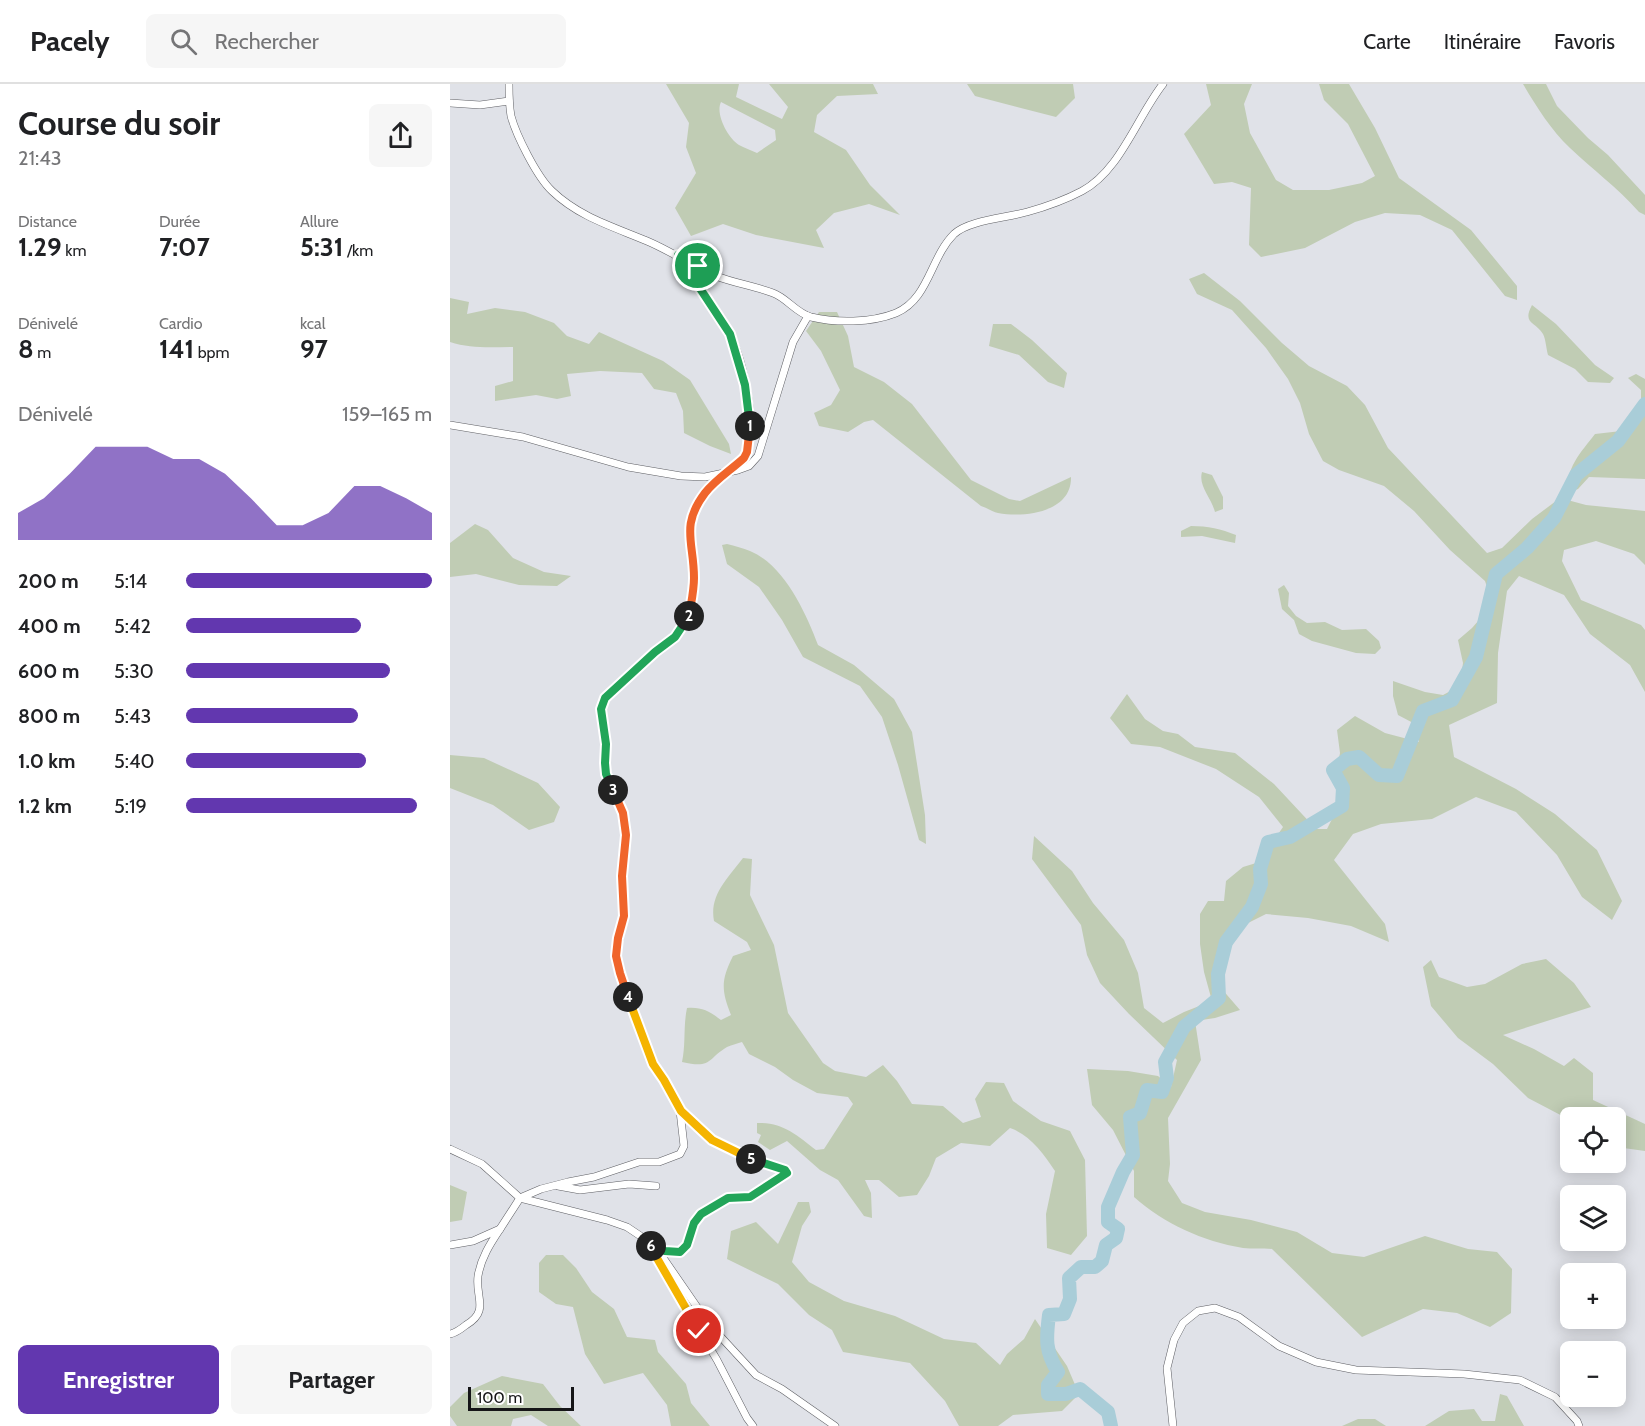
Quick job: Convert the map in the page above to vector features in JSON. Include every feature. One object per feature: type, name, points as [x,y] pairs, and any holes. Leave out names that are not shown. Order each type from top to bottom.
[{"type":"street","points":[[509,84],[511,114],[517,134],[542,178],[551,190],[589,218],[649,241],[717,276],[782,296],[808,316],[834,320],[878,318],[896,313],[908,306],[921,292],[943,248],[954,234],[964,227],[1027,212],[1081,191],[1109,168],[1163,84]]},
{"type":"street","points":[[450,103],[480,105],[509,101]]},
{"type":"street","points":[[650,1246],[680,1252],[687,1245],[694,1223],[701,1214],[728,1198],[750,1197],[787,1173],[785,1170],[743,1156],[712,1140],[681,1111],[653,1064],[616,956],[624,916],[622,876],[626,835],[623,813],[606,774],[605,729],[601,709],[605,698],[614,688],[675,637],[688,618],[694,577],[689,537],[691,518],[706,492],[744,458],[751,431],[745,385],[730,334],[678,255]]},
{"type":"street","points":[[450,426],[523,437],[628,466],[669,474],[696,477],[749,466],[758,456],[793,342],[808,316]]},
{"type":"street","points":[[450,1334],[475,1320],[481,1306],[478,1276],[484,1254],[520,1198],[556,1185],[594,1178],[639,1162],[665,1161],[681,1154],[684,1146],[681,1111]]},
{"type":"street","points":[[450,1149],[482,1164],[520,1198],[627,1227],[645,1239],[717,1360],[753,1426]]},
{"type":"street","points":[[556,1185],[580,1190],[629,1184],[656,1186]]},
{"type":"street","points":[[450,1245],[473,1241],[500,1229]]},
{"type":"street","points":[[657,1249],[708,1323],[756,1375],[782,1389],[835,1426]]},
{"type":"street","points":[[1173,1426],[1167,1368],[1174,1340],[1183,1323],[1198,1311],[1215,1308],[1239,1317],[1279,1346],[1316,1362],[1356,1370],[1464,1374],[1520,1380],[1555,1397],[1579,1426]]},
{"type":"green space","points":[[666,84],[739,84],[736,97],[782,119],[788,107],[769,84],[873,84],[878,94],[837,96],[817,115],[814,132],[846,150],[870,185],[900,215],[869,204],[834,213],[816,230],[824,248],[756,235],[723,224],[691,236],[675,208],[696,173],[686,147],[689,123]],"holes":[[[721,102],[775,130],[776,140],[757,153],[741,146],[731,137],[721,119]]]},
{"type":"green space","points":[[967,84],[1073,84],[1075,98],[1056,117],[975,96]]},
{"type":"green space","points":[[1206,84],[1252,84],[1244,104],[1250,133],[1276,180],[1293,190],[1329,190],[1362,183],[1375,176],[1348,124],[1324,100],[1319,84],[1349,84],[1375,128],[1399,178],[1471,230],[1517,286],[1517,300],[1505,296],[1452,230],[1420,215],[1385,213],[1355,222],[1305,248],[1261,257],[1249,245],[1251,188],[1232,182],[1214,184],[1184,134],[1211,105]]},
{"type":"green space","points":[[1523,84],[1546,84],[1557,106],[1608,155],[1645,195],[1645,215],[1639,212],[1556,134]]},
{"type":"green space","points":[[1204,273],[1240,301],[1309,366],[1347,386],[1365,405],[1388,448],[1487,553],[1502,548],[1532,519],[1560,498],[1586,505],[1645,511],[1645,565],[1634,554],[1596,541],[1564,550],[1562,561],[1581,600],[1641,625],[1645,630],[1645,692],[1630,665],[1590,634],[1564,595],[1519,576],[1507,591],[1498,653],[1497,703],[1449,725],[1454,757],[1516,789],[1555,814],[1597,850],[1622,901],[1612,920],[1582,897],[1557,855],[1516,812],[1476,797],[1432,819],[1381,824],[1353,834],[1334,860],[1385,924],[1389,942],[1351,926],[1308,918],[1266,914],[1242,926],[1224,961],[1221,988],[1240,1010],[1215,1018],[1195,1021],[1201,1060],[1168,1118],[1170,1164],[1168,1181],[1182,1203],[1205,1212],[1251,1220],[1297,1232],[1332,1253],[1364,1257],[1425,1236],[1468,1249],[1497,1252],[1512,1269],[1511,1313],[1490,1327],[1457,1313],[1423,1309],[1362,1337],[1272,1249],[1243,1248],[1199,1236],[1171,1223],[1134,1197],[1134,1171],[1113,1130],[1092,1105],[1087,1069],[1128,1071],[1158,1076],[1171,1087],[1177,1060],[1100,983],[1087,955],[1081,925],[1032,859],[1034,836],[1072,871],[1093,903],[1124,940],[1138,973],[1144,1008],[1163,1023],[1212,1001],[1204,972],[1200,944],[1200,914],[1208,901],[1224,901],[1226,881],[1243,867],[1266,860],[1270,846],[1283,827],[1259,797],[1216,769],[1160,747],[1131,744],[1110,718],[1127,694],[1145,719],[1163,731],[1178,734],[1195,747],[1235,753],[1274,784],[1316,829],[1327,829],[1340,797],[1335,781],[1340,753],[1337,730],[1355,716],[1385,733],[1419,742],[1417,725],[1398,715],[1393,696],[1393,681],[1425,692],[1443,695],[1460,686],[1463,663],[1458,640],[1486,612],[1490,596],[1485,581],[1450,550],[1414,511],[1384,486],[1339,470],[1323,461],[1309,434],[1300,403],[1288,379],[1266,348],[1232,310],[1197,294],[1189,279]]},
{"type":"green space","points":[[450,298],[469,302],[467,314],[495,308],[525,312],[554,323],[567,336],[589,344],[599,332],[663,361],[690,380],[729,444],[731,454],[684,433],[683,411],[676,393],[654,389],[642,373],[600,371],[567,374],[571,396],[557,399],[536,395],[495,401],[495,386],[513,381],[513,347],[474,347],[450,342]]},
{"type":"green space","points":[[1532,305],[1556,324],[1595,365],[1614,378],[1610,383],[1588,382],[1575,369],[1548,355],[1543,334],[1528,316]]},
{"type":"green space","points":[[819,312],[837,312],[848,336],[854,367],[884,382],[912,404],[971,480],[1009,499],[1020,501],[1071,477],[1069,489],[1064,498],[1056,505],[1034,513],[996,512],[981,506],[873,420],[864,422],[848,432],[819,426],[814,413],[831,405],[840,390],[821,351],[806,331]]},
{"type":"green space","points":[[993,324],[1011,324],[1032,340],[1067,373],[1064,388],[1048,382],[1019,355],[989,346]]},
{"type":"green space","points":[[1636,374],[1645,379],[1645,479],[1589,477],[1578,489],[1570,492],[1571,468],[1595,434],[1630,430],[1641,400],[1641,390],[1628,378]]},
{"type":"green space","points":[[1202,472],[1212,475],[1223,497],[1223,509],[1215,512],[1203,487]]},
{"type":"green space","points":[[475,524],[488,530],[513,558],[544,572],[571,576],[557,586],[519,585],[476,574],[450,577],[450,543]]},
{"type":"green space","points":[[1191,526],[1214,528],[1236,535],[1235,543],[1202,536],[1181,537],[1181,531]]},
{"type":"green space","points":[[727,544],[750,551],[773,567],[792,591],[818,645],[854,665],[894,699],[912,732],[925,815],[926,844],[919,840],[882,717],[860,686],[803,657],[782,620],[759,587],[727,564],[722,545]]},
{"type":"green space","points":[[1284,585],[1289,593],[1288,606],[1296,616],[1307,623],[1325,622],[1342,630],[1366,629],[1379,641],[1381,648],[1375,654],[1356,653],[1312,641],[1299,634],[1294,620],[1282,609],[1278,589]]},
{"type":"green space","points":[[450,755],[484,758],[538,783],[560,807],[554,822],[529,830],[493,805],[450,788]]},
{"type":"green space","points":[[743,858],[752,859],[750,895],[774,945],[788,1013],[823,1063],[835,1071],[866,1077],[883,1065],[912,1104],[943,1106],[963,1123],[981,1117],[975,1099],[986,1082],[1004,1083],[1013,1101],[1041,1121],[1070,1131],[1085,1160],[1087,1236],[1071,1255],[1047,1248],[1046,1214],[1055,1171],[1036,1145],[1017,1131],[1010,1128],[990,1146],[961,1143],[936,1158],[929,1176],[917,1195],[899,1197],[879,1180],[865,1180],[871,1193],[872,1218],[864,1216],[838,1180],[820,1170],[787,1141],[770,1150],[758,1142],[761,1135],[757,1133],[757,1123],[766,1123],[789,1130],[816,1150],[824,1149],[853,1104],[848,1097],[817,1093],[749,1054],[742,1042],[727,1047],[708,1062],[692,1064],[682,1062],[687,1008],[705,1010],[721,1020],[731,1015],[724,992],[726,972],[733,956],[751,950],[747,942],[714,921],[713,912],[721,887]]},
{"type":"green space","points":[[1546,959],[1574,983],[1591,1007],[1503,1035],[1564,1066],[1574,1058],[1593,1073],[1593,1100],[1608,1107],[1560,1107],[1560,1115],[1528,1098],[1493,1064],[1458,1038],[1431,1006],[1423,967],[1431,960],[1439,977],[1467,987],[1485,984],[1522,964]]},
{"type":"green space","points":[[1626,1115],[1645,1124],[1645,1151],[1626,1148]]},
{"type":"green space","points":[[450,1185],[467,1192],[462,1220],[450,1222]]},
{"type":"green space","points":[[798,1202],[809,1202],[811,1212],[802,1226],[792,1262],[809,1282],[844,1301],[895,1316],[944,1339],[976,1343],[1000,1365],[1007,1354],[1024,1339],[1035,1319],[1067,1366],[1079,1394],[1062,1411],[1013,1415],[998,1426],[959,1426],[945,1401],[910,1363],[843,1352],[832,1330],[809,1315],[778,1284],[727,1259],[731,1231],[756,1222],[778,1244]]},
{"type":"green space","points":[[546,1255],[563,1255],[576,1268],[592,1292],[614,1309],[627,1337],[655,1340],[658,1352],[686,1384],[691,1403],[710,1426],[671,1426],[667,1405],[643,1373],[604,1384],[585,1354],[573,1307],[556,1304],[539,1292],[539,1263]]},
{"type":"green space","points":[[502,1376],[543,1384],[560,1406],[581,1426],[548,1426],[531,1415],[513,1419],[511,1426],[457,1426],[450,1416],[450,1407],[464,1393]]},
{"type":"green space","points":[[1500,1394],[1507,1396],[1524,1426],[1425,1426],[1449,1411],[1474,1409],[1482,1421],[1495,1421]]},
{"type":"green space","points":[[1358,1419],[1375,1419],[1386,1426],[1342,1426]]},
{"type":"waterway","points":[[1111,1426],[1108,1412],[1080,1389],[1066,1394],[1048,1394],[1048,1385],[1058,1372],[1048,1345],[1049,1315],[1064,1314],[1070,1299],[1069,1278],[1081,1267],[1095,1267],[1102,1261],[1106,1245],[1116,1238],[1118,1229],[1108,1222],[1108,1207],[1133,1155],[1130,1117],[1140,1113],[1147,1090],[1162,1092],[1167,1078],[1165,1062],[1184,1027],[1219,998],[1218,974],[1226,942],[1252,907],[1261,884],[1260,869],[1268,842],[1290,837],[1342,806],[1343,788],[1333,770],[1347,759],[1359,757],[1379,775],[1397,776],[1423,711],[1452,700],[1476,657],[1496,574],[1527,548],[1554,518],[1576,475],[1618,441],[1645,404]]},
{"type":"route","points":[[698,266],[678,255],[730,334],[745,385],[751,431],[747,452],[744,458],[706,492],[691,518],[689,537],[694,577],[688,618],[675,637],[614,688],[605,698],[601,709],[605,729],[606,774],[623,813],[626,835],[622,876],[624,916],[616,956],[653,1064],[681,1111],[712,1140],[743,1156],[787,1172],[786,1175],[750,1197],[728,1198],[701,1214],[694,1223],[684,1250],[673,1253],[650,1246],[699,1331]]}]
